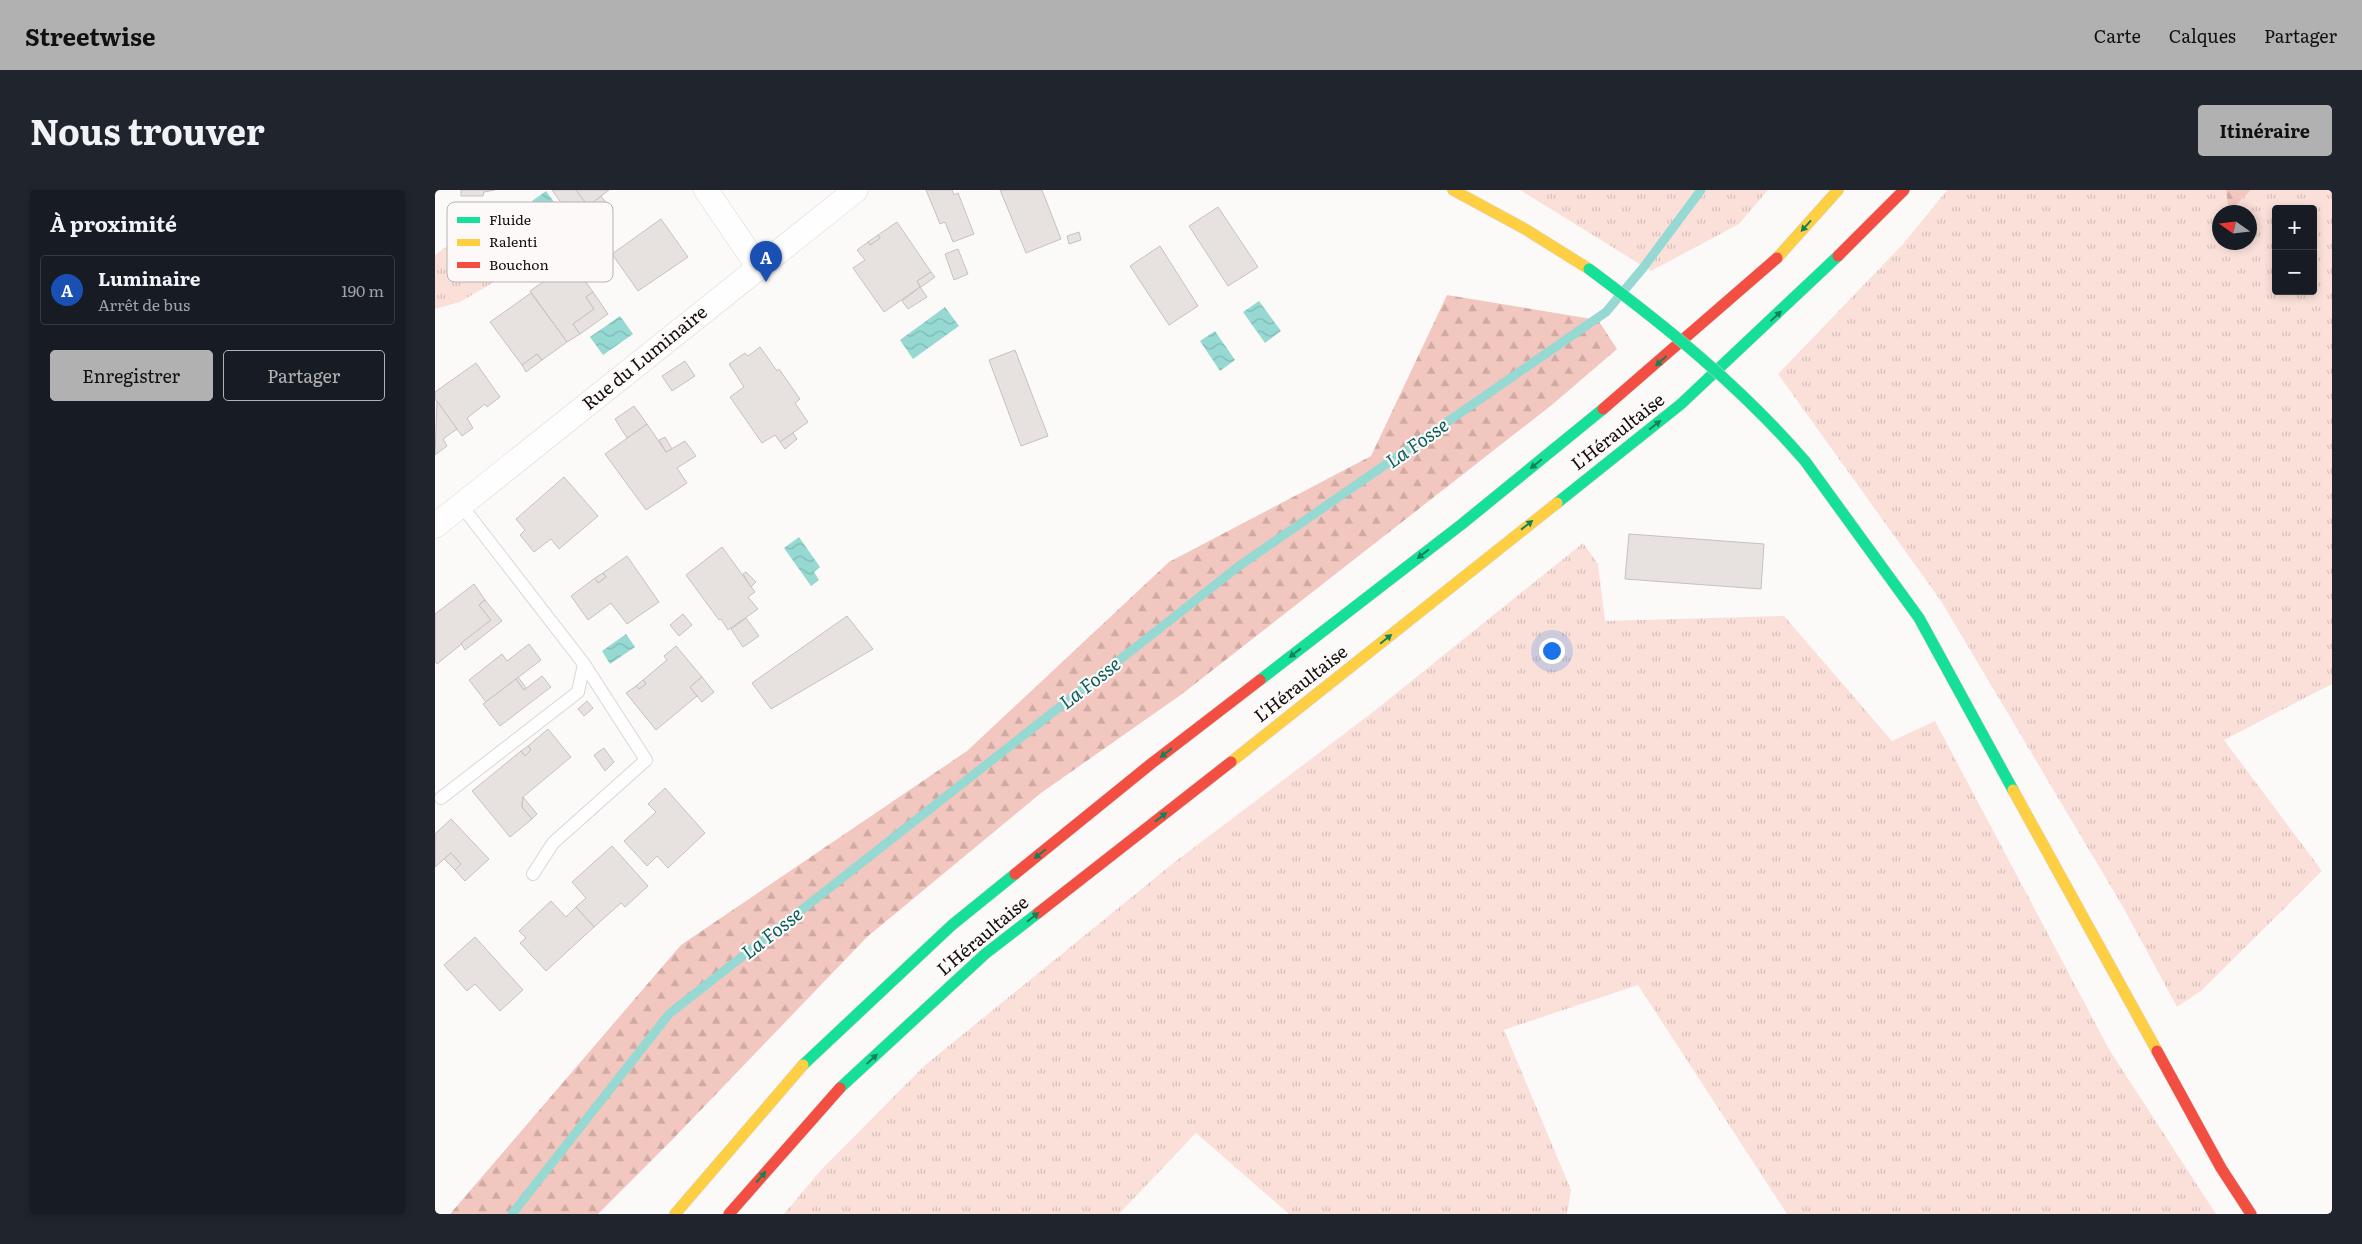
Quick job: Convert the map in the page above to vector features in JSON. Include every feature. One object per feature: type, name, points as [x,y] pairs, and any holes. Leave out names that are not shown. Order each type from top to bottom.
[{"type":"main road","points":[[1453,190],[1525,229],[1589,269],[1664,324],[1751,400],[1805,461],[1919,618],[2221,1168],[2251,1214]]},
{"type":"main road","name":"L'Héraultaise","points":[[675,1214],[796,1072],[952,925],[1152,763],[1462,524],[1640,379],[1777,258],[1838,190]]},
{"type":"main road","name":"L'Héraultaise","points":[[729,1214],[829,1098],[985,954],[1348,670],[1681,404],[1807,288],[1904,190]]},
{"type":"street","points":[[706,190],[759,268]]},
{"type":"street","name":"Rue du Luminaire","points":[[435,526],[855,190]]},
{"type":"lane","points":[[461,505],[584,664],[646,760],[553,843],[533,874]]},
{"type":"lane","points":[[441,798],[578,692],[584,664]]},
{"type":"green space","points":[[1520,190],[1768,190],[1739,224],[1651,271]]},
{"type":"green space","points":[[1947,190],[2228,190],[2229,205],[2212,205],[2212,250],[2257,250],[2257,205],[2236,205],[2251,190],[2332,190],[2332,684],[2224,740],[2322,871],[2201,991],[2177,1007],[2123,907],[1941,601],[1778,374],[1904,243]]},
{"type":"green space","points":[[2226,190],[2251,190],[2236,205],[2228,205]]},
{"type":"green space","points":[[447,246],[447,282],[494,282],[460,302],[435,309],[435,255]]},
{"type":"green space","points":[[1447,295],[1598,320],[1617,349],[1553,404],[1182,694],[1041,793],[867,937],[671,1141],[598,1214],[450,1214],[681,945],[967,751],[1169,562],[1371,456]]},
{"type":"green space","points":[[1583,543],[1598,564],[1605,621],[1784,616],[1892,741],[1935,721],[2110,1051],[2216,1214],[1787,1214],[1638,985],[1504,1030],[1571,1190],[1567,1214],[1289,1214],[1196,1133],[1119,1214],[784,1214],[820,1171],[924,1066],[1176,861],[1373,712]]},
{"type":"water","points":[[546,191],[554,202],[533,202]]},
{"type":"water","points":[[1259,301],[1281,331],[1265,343],[1243,312]]},
{"type":"water","points":[[945,307],[959,326],[913,359],[900,340]]},
{"type":"water","points":[[620,316],[633,334],[603,355],[590,337]]},
{"type":"water","points":[[1215,331],[1235,360],[1220,371],[1200,341]]},
{"type":"water","points":[[799,537],[820,567],[814,572],[819,580],[811,586],[784,548]]},
{"type":"water","points":[[626,634],[635,647],[610,664],[602,651]]},
{"type":"building","points":[[461,190],[495,190],[484,192],[483,196],[461,196]]},
{"type":"building","points":[[552,190],[576,190],[585,202],[561,202]]},
{"type":"building","points":[[576,190],[609,190],[593,202],[585,202]]},
{"type":"building","points":[[926,190],[952,190],[954,195],[958,193],[974,234],[953,242],[945,222],[940,224]]},
{"type":"building","points":[[1000,190],[1042,190],[1061,239],[1026,253]]},
{"type":"building","points":[[601,196],[606,202],[593,202]]},
{"type":"building","points":[[1218,207],[1258,267],[1228,286],[1189,226]]},
{"type":"building","points":[[661,219],[688,257],[638,291],[613,253]]},
{"type":"building","points":[[897,222],[931,272],[917,281],[920,287],[884,312],[853,268],[865,260],[857,250],[868,242],[870,245],[880,238],[878,235]]},
{"type":"building","points":[[1079,232],[1081,240],[1069,244],[1067,236]]},
{"type":"building","points":[[878,235],[880,238],[870,245],[868,242]]},
{"type":"building","points":[[1160,246],[1198,306],[1169,325],[1130,266]]},
{"type":"building","points":[[958,249],[968,274],[954,280],[945,254]]},
{"type":"building","points":[[931,272],[935,277],[921,287],[917,281]]},
{"type":"building","points":[[543,282],[586,282],[593,292],[586,297],[594,309],[573,324],[580,334],[567,342],[530,291]]},
{"type":"building","points":[[920,287],[927,297],[908,309],[902,301]]},
{"type":"building","points":[[593,292],[608,314],[580,334],[573,324],[594,309],[586,297]]},
{"type":"building","points":[[531,293],[567,342],[542,360],[537,354],[522,365],[490,322]]},
{"type":"building","points":[[760,347],[777,371],[779,369],[800,399],[795,403],[808,422],[780,442],[775,435],[762,443],[730,397],[744,387],[729,364],[745,353],[748,356]]},
{"type":"building","points":[[1015,350],[1048,436],[1021,446],[989,360]]},
{"type":"building","points":[[537,354],[542,360],[526,372],[522,365]]},
{"type":"building","points":[[685,361],[695,376],[672,391],[662,376]]},
{"type":"building","points":[[476,363],[500,397],[487,407],[485,404],[467,418],[473,428],[462,436],[435,399],[435,392]]},
{"type":"building","points":[[437,401],[457,429],[443,439],[447,446],[435,455]]},
{"type":"building","points":[[634,406],[647,424],[627,438],[615,419]]},
{"type":"building","points":[[647,424],[666,452],[685,441],[696,456],[677,468],[687,483],[646,510],[605,454]]},
{"type":"building","points":[[793,433],[797,439],[785,449],[780,442]]},
{"type":"building","points":[[665,437],[672,449],[666,452],[659,440]]},
{"type":"building","points":[[564,477],[598,516],[559,549],[551,539],[534,552],[520,535],[525,530],[516,519]]},
{"type":"building","points":[[1629,534],[1764,544],[1761,589],[1625,579]]},
{"type":"building","points":[[722,547],[755,592],[748,597],[758,609],[728,630],[686,575]]},
{"type":"building","points":[[627,556],[659,602],[627,624],[611,603],[588,620],[571,596],[595,578],[598,583],[606,577],[603,573]]},
{"type":"building","points":[[746,572],[756,582],[751,587],[743,574]]},
{"type":"building","points":[[603,573],[606,577],[598,583],[595,578]]},
{"type":"building","points":[[474,584],[485,600],[479,605],[491,620],[437,664],[435,661],[435,614]]},
{"type":"building","points":[[485,600],[502,621],[465,650],[461,643],[491,620],[479,605]]},
{"type":"building","points":[[683,614],[692,625],[679,636],[670,625]]},
{"type":"building","points":[[847,616],[873,649],[771,709],[752,683]]},
{"type":"building","points":[[746,618],[759,636],[743,647],[731,629]]},
{"type":"building","points":[[529,644],[541,660],[486,702],[469,680],[502,654],[507,661]]},
{"type":"building","points":[[676,646],[702,677],[690,687],[697,696],[656,730],[626,693],[636,686],[639,689],[646,684],[643,680],[667,660],[664,656]]},
{"type":"building","points":[[542,676],[551,687],[500,726],[483,704],[516,679],[524,690]]},
{"type":"building","points":[[518,677],[526,688],[524,690],[516,679]]},
{"type":"building","points":[[702,677],[714,692],[702,702],[690,687]]},
{"type":"building","points":[[643,680],[646,684],[639,689],[636,686]]},
{"type":"building","points":[[587,701],[593,708],[584,716],[578,709]]},
{"type":"building","points":[[548,729],[571,757],[523,797],[522,807],[532,819],[510,837],[472,791],[521,751],[525,756],[531,750],[528,746]]},
{"type":"building","points":[[528,746],[531,750],[525,756],[521,751]]},
{"type":"building","points":[[604,748],[614,762],[605,771],[594,755]]},
{"type":"building","points":[[665,788],[705,833],[668,868],[657,856],[647,866],[624,841],[656,812],[648,804]]},
{"type":"building","points":[[523,797],[537,814],[532,819],[522,807]]},
{"type":"building","points":[[451,819],[489,859],[465,881],[455,870],[461,864],[451,853],[435,867],[435,834]]},
{"type":"building","points":[[612,846],[648,886],[625,907],[621,903],[594,927],[576,907],[586,898],[572,882]]},
{"type":"building","points":[[451,853],[461,864],[455,870],[444,859]]},
{"type":"building","points":[[551,901],[566,917],[576,907],[594,927],[546,971],[520,943],[526,938],[519,931]]},
{"type":"building","points":[[475,937],[523,990],[500,1011],[475,984],[467,991],[444,965]]},
{"type":"waterway","name":"La Fosse","points":[[512,1214],[669,1014],[1239,566],[1606,312],[1643,268],[1701,190]]},
{"type":"traffic: fast","points":[[1557,503],[1681,404],[1838,256]]},
{"type":"traffic: fast","points":[[1589,269],[1647,313],[1702,359],[1755,408],[1805,461]]},
{"type":"traffic: fast","points":[[1260,680],[1462,524],[1603,409]]},
{"type":"traffic: fast","points":[[1805,461],[1919,618],[2013,790]]},
{"type":"traffic: fast","points":[[803,1065],[952,925],[1015,874]]},
{"type":"traffic: fast","points":[[840,1088],[985,954],[1038,913]]},
{"type":"traffic: slow","points":[[1453,190],[1525,229],[1589,269]]},
{"type":"traffic: slow","points":[[1777,258],[1838,190]]},
{"type":"traffic: slow","points":[[1231,762],[1557,503]]},
{"type":"traffic: slow","points":[[2013,790],[2157,1051]]},
{"type":"traffic: slow","points":[[675,1214],[803,1065]]},
{"type":"traffic: jam","points":[[1838,256],[1904,190]]},
{"type":"traffic: jam","points":[[1603,409],[1777,258]]},
{"type":"traffic: jam","points":[[1015,874],[1152,763],[1260,680]]},
{"type":"traffic: jam","points":[[1038,913],[1231,762]]},
{"type":"traffic: jam","points":[[2157,1051],[2221,1168],[2251,1214]]},
{"type":"traffic: jam","points":[[729,1214],[840,1088]]},
{"type":"place","name":"Luminaire","points":[[766,282]]}]
